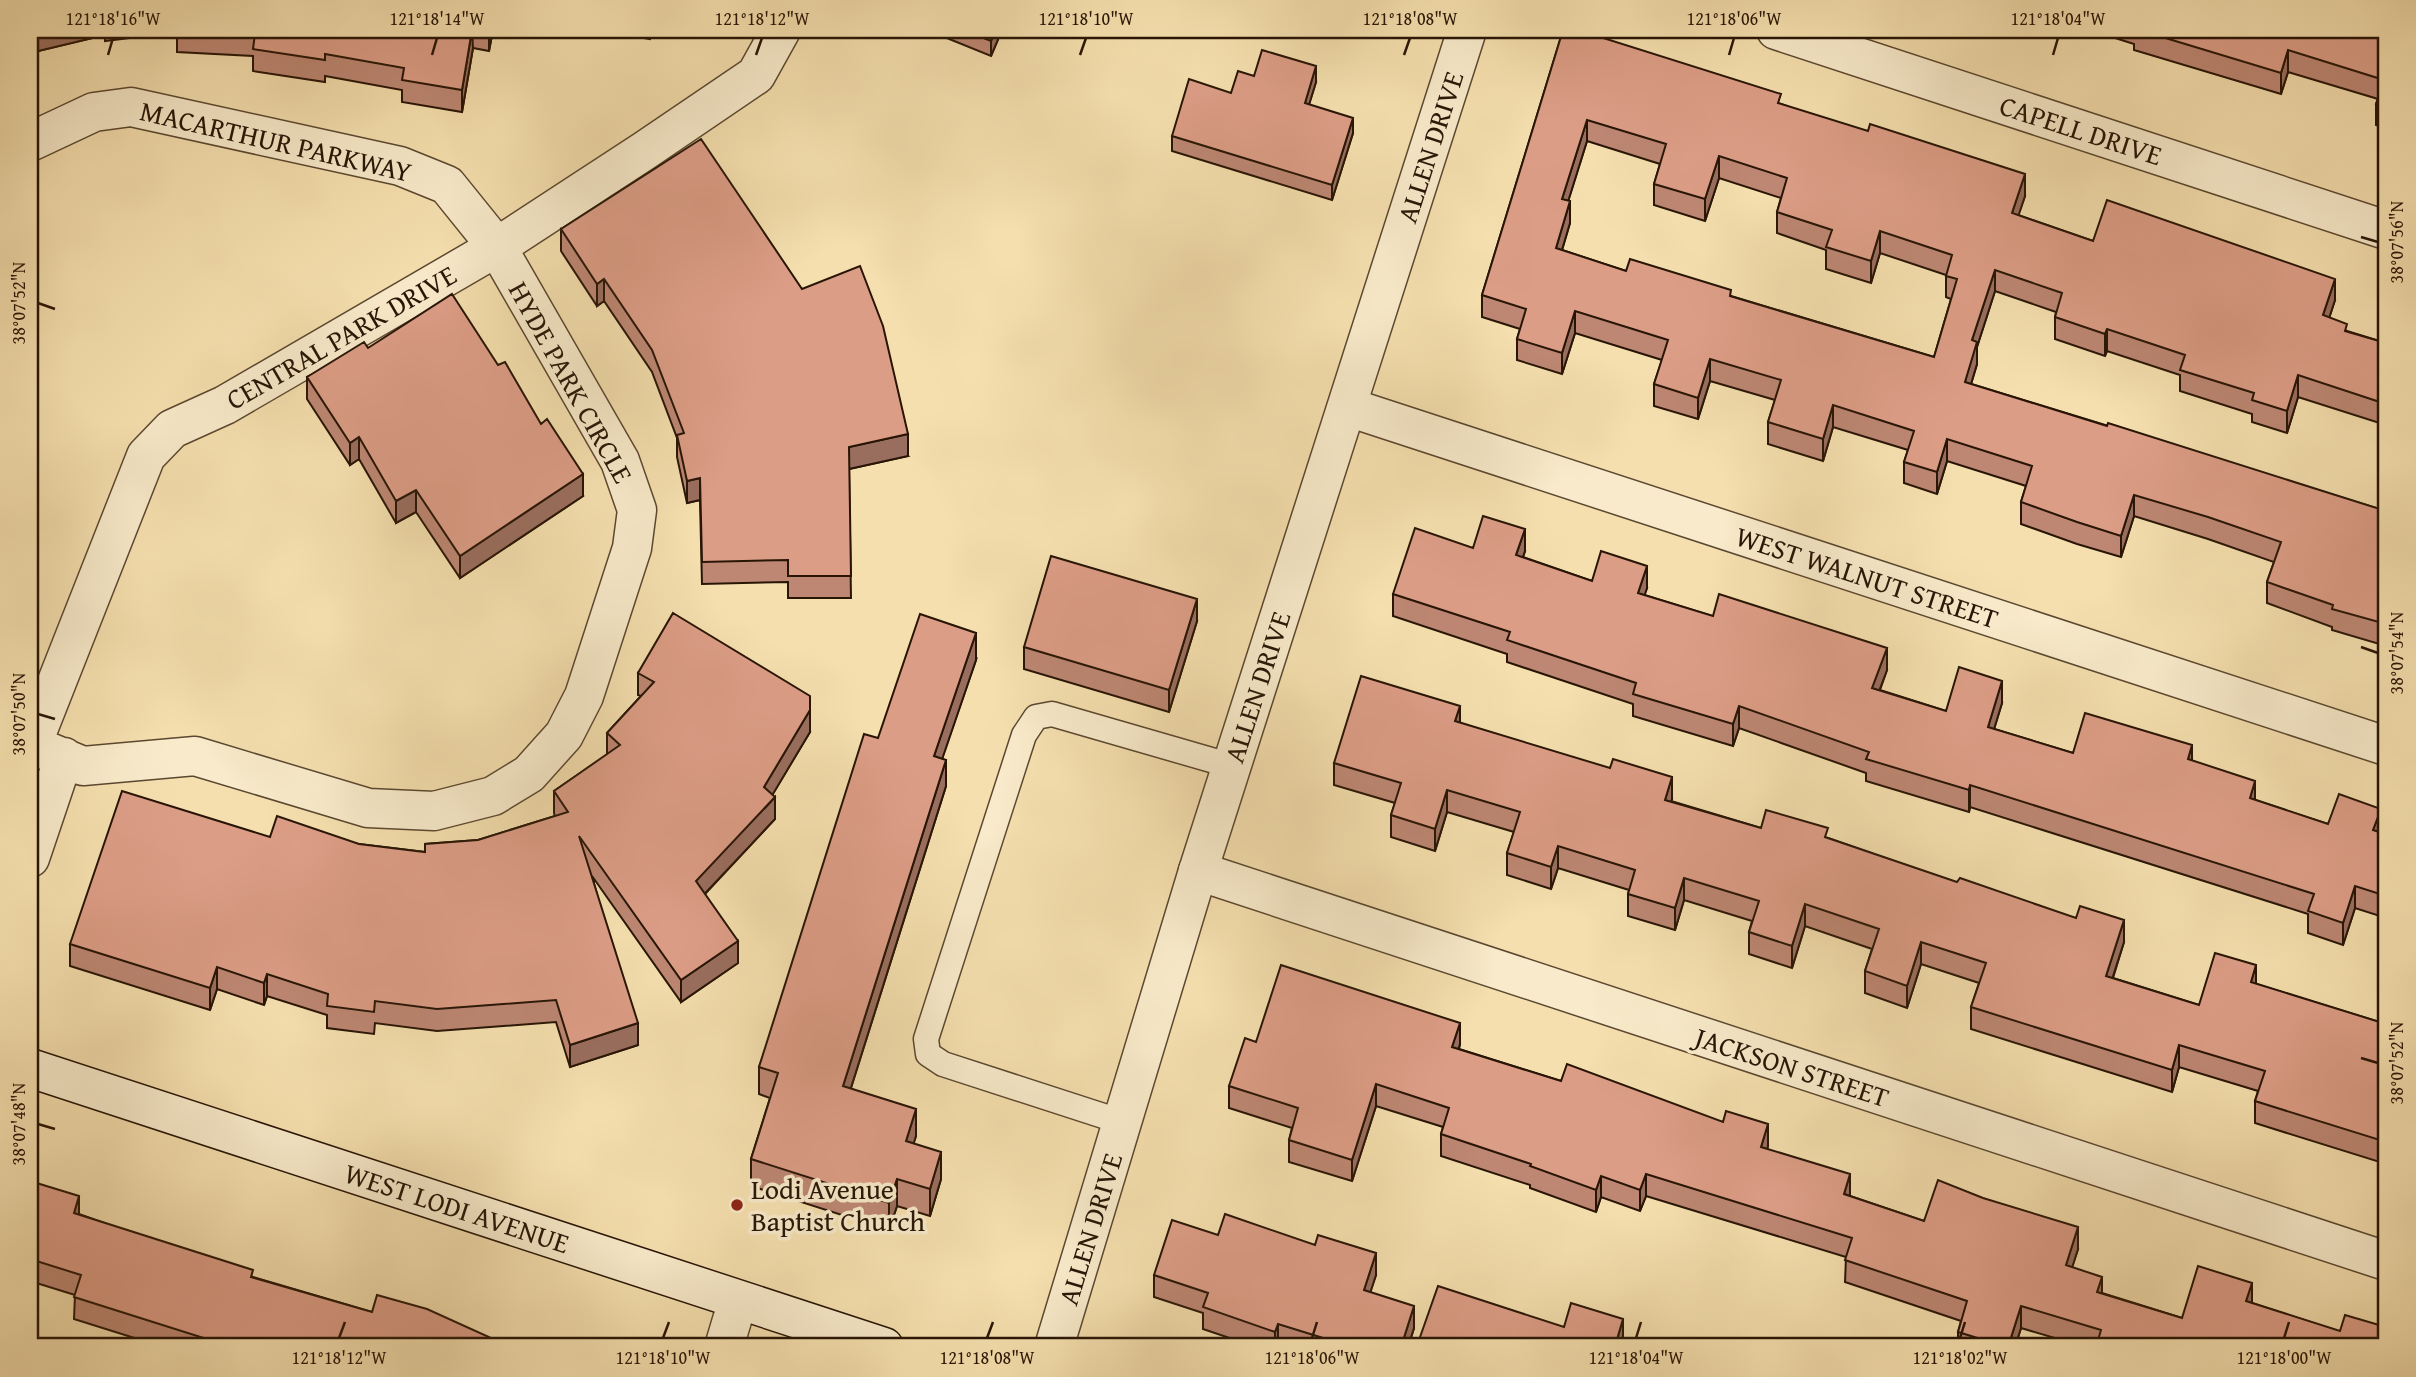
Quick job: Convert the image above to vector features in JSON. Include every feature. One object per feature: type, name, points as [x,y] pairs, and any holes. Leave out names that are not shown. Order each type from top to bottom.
[{"type":"street","name":"CENTRAL PARK DRIVE","points":[[30,858],[42,749],[146,456],[172,429],[225,405],[497,247],[756,75],[781,30]]},
{"type":"street","name":"ALLEN DRIVE","points":[[1054,1347],[1198,871],[1467,30]]},
{"type":"street","name":"CAPELL DRIVE","points":[[1776,30],[2386,230]]},
{"type":"street","name":"MACARTHUR PARKWAY","points":[[30,142],[94,112],[131,107],[400,166],[447,185],[497,247]]},
{"type":"street","name":"HYDE PARK CIRCLE","points":[[42,749],[83,766],[195,756],[368,808],[434,811],[493,796],[528,774],[564,735],[584,696],[600,647],[632,548],[637,510],[620,461],[497,247]]},
{"type":"street","name":"WEST WALNUT STREET","points":[[1348,407],[2386,746]]},
{"type":"street","name":"JACKSON STREET","points":[[1198,871],[2386,1261]]},
{"type":"street","name":"WEST LODI AVENUE","points":[[30,1068],[884,1347]]},
{"type":"street","points":[[724,1347],[738,1300]]},
{"type":"lane","points":[[1122,1122],[943,1064],[928,1054],[926,1039],[1024,735],[1036,717],[1052,714],[1232,766]]},
{"type":"building","points":[[177,30],[472,30],[462,90],[402,80],[404,68],[325,54],[325,60],[253,49],[255,34]]},
{"type":"building","points":[[963,30],[996,30],[991,41]]},
{"type":"building","points":[[1563,30],[1578,30],[1781,94],[1778,103],[1868,131],[1870,124],[2025,174],[2012,213],[2093,241],[2107,200],[2335,279],[2323,315],[2347,324],[2345,331],[2386,343],[2386,404],[2298,375],[2287,411],[2252,400],[2254,393],[2180,370],[2185,355],[2107,329],[2105,334],[2055,317],[2062,293],[1995,270],[1972,340],[1977,342],[1965,382],[2107,426],[2108,423],[2386,511],[2386,624],[2332,609],[2333,605],[2267,582],[2281,542],[2134,495],[2121,536],[2021,502],[2032,466],[1947,439],[1937,472],[1904,462],[1914,431],[1833,405],[1823,439],[1768,422],[1781,380],[1710,359],[1698,398],[1654,384],[1668,340],[1575,311],[1562,353],[1517,339],[1526,309],[1482,295]],"holes":[[[1587,120],[1666,144],[1654,184],[1705,199],[1719,156],[1787,178],[1777,212],[1832,230],[1826,247],[1871,261],[1880,231],[1952,255],[1946,276],[1957,279],[1934,357],[1730,296],[1731,290],[1630,259],[1626,271],[1556,248],[1570,201],[1562,199]]]},
{"type":"building","points":[[2139,30],[2386,30],[2386,107],[2376,104],[2384,80],[2288,50],[2281,73]]},
{"type":"building","points":[[1262,50],[1316,66],[1305,103],[1353,118],[1332,185],[1172,136],[1189,79],[1231,93],[1238,71],[1254,76]]},
{"type":"building","points":[[701,139],[802,289],[860,266],[883,326],[908,434],[849,447],[851,576],[788,576],[788,560],[702,562],[700,478],[687,481],[677,435],[684,433],[652,350],[604,279],[597,284],[561,229]]},
{"type":"building","points":[[452,294],[498,365],[505,362],[541,424],[547,419],[583,474],[460,556],[416,490],[396,501],[359,437],[350,443],[307,377],[364,342],[368,348]]},
{"type":"building","points":[[30,426],[35,428],[30,443]]},
{"type":"building","points":[[1483,516],[1525,529],[1516,555],[1592,581],[1601,551],[1647,566],[1638,593],[1713,616],[1719,594],[1887,648],[1872,688],[1946,711],[1959,667],[2002,681],[1988,727],[2073,753],[2085,713],[2192,745],[2188,759],[2255,781],[2250,798],[2328,824],[2339,794],[2381,809],[2373,830],[2386,834],[2386,896],[2355,886],[2343,923],[2308,911],[2314,894],[1970,785],[1969,790],[1866,759],[1869,752],[1739,706],[1733,724],[1633,694],[1636,683],[1507,640],[1510,632],[1393,594],[1415,528],[1473,548]]},
{"type":"building","points":[[1051,556],[1197,599],[1169,690],[1024,647]]},
{"type":"building","points":[[673,613],[810,696],[810,710],[764,787],[775,797],[696,881],[738,941],[681,980],[579,836],[638,1023],[570,1045],[556,1000],[437,1009],[375,1001],[374,1012],[327,1006],[328,994],[267,974],[264,983],[217,967],[210,988],[70,944],[122,791],[270,837],[277,816],[359,844],[425,852],[425,844],[478,840],[568,812],[554,791],[620,745],[607,733],[654,682],[638,673]]},
{"type":"building","points":[[920,614],[976,633],[934,756],[946,760],[843,1086],[916,1109],[906,1141],[941,1152],[930,1189],[897,1179],[889,1203],[751,1159],[778,1073],[759,1067],[864,734],[878,738]]},
{"type":"building","points":[[1361,676],[1460,706],[1455,721],[1610,768],[1613,759],[1672,777],[1665,800],[1761,828],[1766,810],[1828,828],[1825,837],[1957,882],[1960,878],[2076,918],[2080,906],[2124,920],[2106,976],[2199,1005],[2215,953],[2256,965],[2251,982],[2386,1024],[2386,1142],[2255,1101],[2265,1071],[2179,1045],[2172,1070],[1971,1007],[1986,963],[1921,942],[1907,986],[1865,971],[1879,929],[1805,904],[1792,946],[1749,932],[1759,901],[1684,878],[1675,908],[1628,894],[1635,870],[1558,846],[1551,867],[1507,853],[1520,812],[1447,790],[1435,829],[1391,815],[1401,783],[1334,763]]},
{"type":"building","points":[[1281,965],[1460,1023],[1452,1047],[1561,1081],[1567,1064],[1723,1122],[1726,1111],[1768,1124],[1761,1147],[1850,1174],[1844,1194],[1924,1221],[1938,1180],[1983,1198],[2078,1227],[2066,1265],[2102,1277],[2097,1292],[2182,1318],[2198,1266],[2252,1283],[2246,1301],[2340,1331],[2345,1315],[2386,1327],[2386,1347],[2096,1347],[2101,1330],[2021,1306],[2007,1347],[1958,1332],[1967,1301],[1845,1260],[1852,1238],[1646,1174],[1640,1190],[1601,1176],[1596,1190],[1530,1166],[1531,1164],[1441,1134],[1449,1108],[1376,1084],[1352,1160],[1289,1140],[1298,1108],[1229,1086],[1245,1038],[1256,1042]]},
{"type":"building","points":[[30,1181],[79,1196],[74,1213],[253,1270],[251,1277],[372,1312],[377,1295],[427,1309],[511,1347],[232,1347],[74,1297],[81,1275],[30,1259]]},
{"type":"building","points":[[1225,1214],[1315,1245],[1318,1235],[1376,1253],[1364,1290],[1414,1306],[1401,1347],[1348,1347],[1278,1324],[1275,1332],[1203,1307],[1208,1293],[1154,1275],[1172,1220],[1218,1235]]},
{"type":"building","points":[[1438,1286],[1564,1327],[1571,1303],[1623,1319],[1615,1346],[1618,1347],[1441,1347],[1419,1340]]},
{"type":"place","name":"Lodi Avenue Baptist Church","points":[[737,1205]]}]
